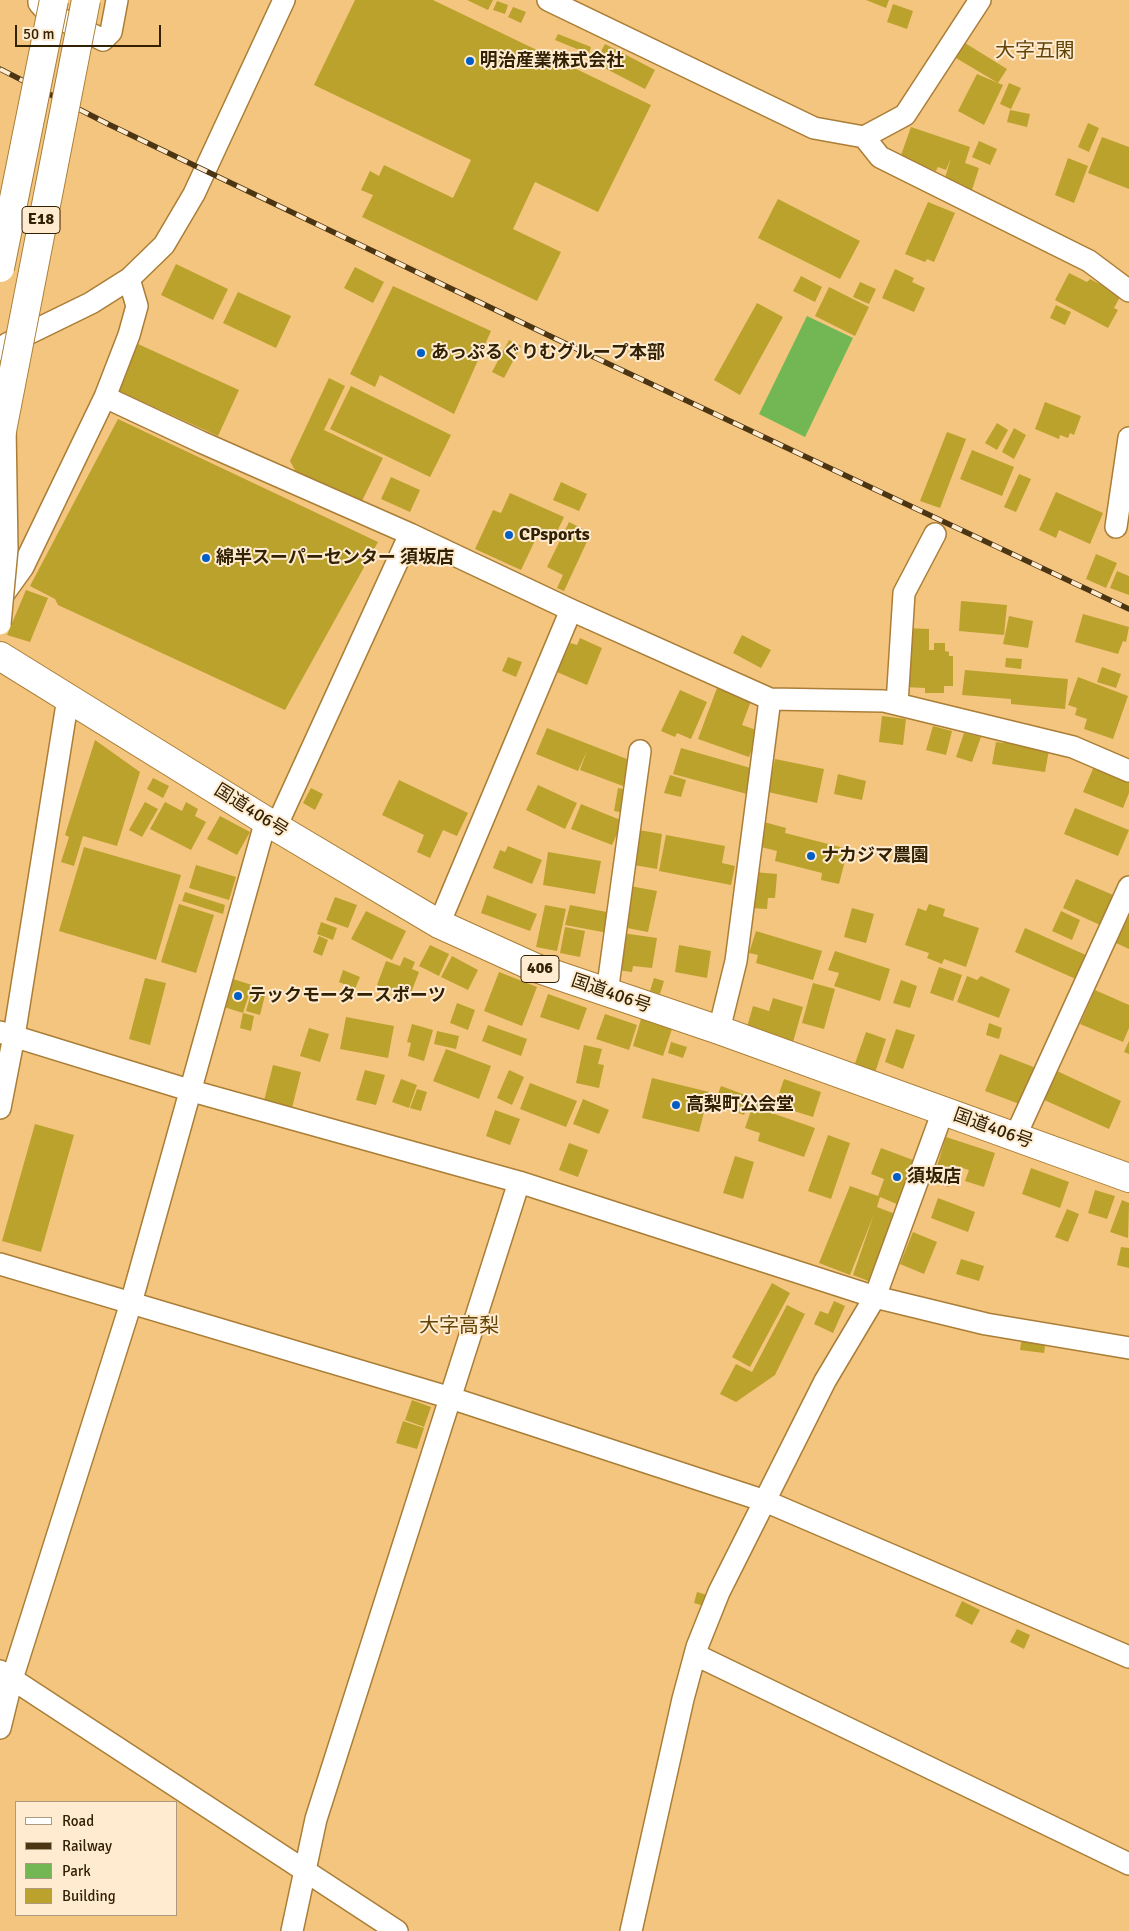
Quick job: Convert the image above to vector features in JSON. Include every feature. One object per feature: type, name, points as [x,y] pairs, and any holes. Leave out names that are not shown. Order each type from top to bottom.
[{"type":"highway","name":"E18","points":[[0,268],[54,0]]},
{"type":"highway","name":"E18","points":[[0,441],[86,0]]},
{"type":"highway","name":"国道406号","points":[[0,656],[271,824],[439,924],[536,968],[719,1030],[1129,1178]]},
{"type":"street","points":[[40,0],[39,3],[47,12],[103,40],[111,32],[117,0]]},
{"type":"street","points":[[0,350],[7,344],[90,302],[130,279],[164,245],[194,194],[284,0]]},
{"type":"street","points":[[548,0],[814,128],[864,137],[906,115],[975,4]]},
{"type":"street","points":[[864,137],[880,157],[1089,261],[1129,291]]},
{"type":"street","points":[[0,599],[22,567],[105,397],[130,335],[136,306],[130,279]]},
{"type":"street","points":[[105,397],[770,699],[884,701],[1073,747],[1129,771]]},
{"type":"street","points":[[0,624],[7,549],[5,413]]},
{"type":"street","points":[[1116,527],[1129,438]]},
{"type":"street","points":[[0,1728],[6,1675],[131,1303],[271,824],[410,534]]},
{"type":"street","points":[[897,704],[904,593],[935,534]]},
{"type":"street","points":[[439,924],[571,610]]},
{"type":"street","points":[[0,1108],[7,1034],[68,698]]},
{"type":"street","points":[[719,1030],[736,961],[770,699]]},
{"type":"street","points":[[607,993],[640,751]]},
{"type":"street","points":[[1015,1137],[1126,898]]},
{"type":"street","points":[[7,1034],[192,1091],[518,1182],[875,1297],[986,1324],[1129,1348]]},
{"type":"street","points":[[631,1931],[683,1699],[696,1655],[719,1592],[825,1381],[875,1297],[943,1111]]},
{"type":"street","points":[[292,1931],[316,1819],[518,1182]]},
{"type":"street","points":[[0,1264],[451,1398],[765,1501],[1129,1657]]},
{"type":"street","points":[[696,1655],[1129,1864]]},
{"type":"street","points":[[6,1675],[306,1869],[397,1931]]},
{"type":"green space","points":[[807,316],[853,338],[805,437],[759,414]]},
{"type":"building","points":[[355,0],[433,0],[651,105],[598,212],[535,182],[513,229],[561,252],[537,301],[362,217],[373,195],[361,190],[370,171],[379,176],[384,165],[453,198],[471,160],[314,85]]},
{"type":"building","points":[[467,0],[493,0],[488,10]]},
{"type":"building","points":[[866,0],[889,0],[886,8]]},
{"type":"building","points":[[497,1],[508,5],[505,14],[493,10]]},
{"type":"building","points":[[893,4],[913,11],[907,29],[887,22]]},
{"type":"building","points":[[513,7],[526,12],[521,23],[508,17]]},
{"type":"building","points":[[558,34],[591,47],[589,54],[555,40]]},
{"type":"building","points":[[965,43],[1007,69],[998,83],[956,58]]},
{"type":"building","points":[[605,44],[655,70],[645,89],[595,63]]},
{"type":"building","points":[[977,74],[1003,85],[984,125],[958,111]]},
{"type":"building","points":[[1009,83],[1021,88],[1011,109],[1000,104]]},
{"type":"building","points":[[1010,110],[1030,114],[1027,127],[1007,122]]},
{"type":"building","points":[[1088,123],[1099,128],[1089,152],[1078,147]]},
{"type":"building","points":[[911,127],[970,147],[965,163],[979,168],[972,190],[944,181],[951,158],[946,170],[938,167],[936,171],[900,158]]},
{"type":"building","points":[[1102,137],[1129,147],[1129,189],[1088,173]]},
{"type":"building","points":[[979,141],[997,149],[990,165],[972,157]]},
{"type":"building","points":[[1068,158],[1088,166],[1074,203],[1055,195]]},
{"type":"building","points":[[778,199],[860,241],[840,279],[758,238]]},
{"type":"building","points":[[928,202],[955,213],[934,262],[927,259],[925,262],[905,254]]},
{"type":"building","points":[[176,264],[228,289],[213,320],[161,295]]},
{"type":"building","points":[[355,267],[384,282],[373,303],[344,288]]},
{"type":"building","points":[[895,269],[914,278],[912,282],[925,288],[914,312],[882,298]]},
{"type":"building","points":[[1069,273],[1087,282],[1090,279],[1121,295],[1114,308],[1118,310],[1108,328],[1055,300]]},
{"type":"building","points":[[801,276],[822,287],[815,302],[793,291]]},
{"type":"building","points":[[860,282],[876,289],[869,304],[853,297]]},
{"type":"building","name":"あっぷるぐりむグループ本部","points":[[393,286],[491,331],[454,414],[380,375],[375,387],[350,374]]},
{"type":"building","points":[[829,287],[869,307],[855,336],[815,316]]},
{"type":"building","points":[[238,292],[291,316],[276,348],[223,323]]},
{"type":"building","points":[[757,303],[783,317],[740,395],[714,380]]},
{"type":"building","points":[[1056,305],[1071,312],[1065,325],[1050,318]]},
{"type":"building","points":[[509,340],[521,346],[504,378],[492,372]]},
{"type":"building","points":[[138,344],[239,390],[218,436],[117,390]]},
{"type":"building","points":[[329,378],[345,386],[324,430],[383,458],[361,503],[296,472],[290,461]]},
{"type":"building","points":[[351,386],[451,435],[430,477],[330,429]]},
{"type":"building","points":[[1045,402],[1081,416],[1074,435],[1070,433],[1068,438],[1060,435],[1059,439],[1035,429]]},
{"type":"building","name":"綿半スーパーセンター 須坂店","points":[[118,419],[378,542],[285,710],[58,605],[55,599],[30,586]]},
{"type":"building","points":[[997,423],[1008,430],[997,450],[985,443]]},
{"type":"building","points":[[1014,428],[1026,435],[1014,459],[1002,452]]},
{"type":"building","points":[[947,432],[966,439],[940,508],[920,501]]},
{"type":"building","points":[[972,450],[1014,467],[1002,496],[960,479]]},
{"type":"building","points":[[1019,474],[1031,479],[1016,512],[1004,507]]},
{"type":"building","points":[[391,477],[420,490],[410,512],[381,499]]},
{"type":"building","points":[[561,482],[587,494],[579,511],[553,500]]},
{"type":"building","points":[[1056,492],[1103,513],[1090,544],[1059,530],[1056,538],[1039,530]]},
{"type":"building","name":"CPsports","points":[[510,493],[564,517],[554,538],[539,532],[521,570],[475,549],[493,510],[501,513]]},
{"type":"building","points":[[569,522],[591,533],[564,591],[557,588],[563,575],[547,567]]},
{"type":"building","points":[[1096,554],[1117,563],[1106,588],[1086,579]]},
{"type":"building","points":[[1117,571],[1129,576],[1129,595],[1110,588]]},
{"type":"building","points":[[26,590],[48,598],[30,642],[7,635]]},
{"type":"building","points":[[961,601],[1007,605],[1004,635],[959,631]]},
{"type":"building","points":[[1083,614],[1129,627],[1126,642],[1123,641],[1118,654],[1075,642]]},
{"type":"building","points":[[1009,616],[1033,621],[1028,648],[1003,644]]},
{"type":"building","points":[[905,628],[929,629],[929,650],[934,650],[934,643],[945,643],[945,651],[949,652],[949,656],[953,656],[953,686],[944,686],[944,693],[925,693],[925,688],[904,687]]},
{"type":"building","points":[[742,635],[771,650],[761,668],[733,653]]},
{"type":"building","points":[[580,638],[602,648],[587,685],[557,672],[570,643],[577,645]]},
{"type":"building","points":[[508,657],[522,662],[516,677],[502,671]]},
{"type":"building","points":[[1006,658],[1022,659],[1021,669],[1005,667]]},
{"type":"building","points":[[1102,667],[1121,674],[1116,688],[1097,682]]},
{"type":"building","points":[[965,670],[1068,679],[1065,709],[1011,704],[1011,699],[962,695]]},
{"type":"building","points":[[1078,677],[1128,696],[1113,739],[1084,729],[1087,719],[1075,715],[1077,708],[1068,705]]},
{"type":"building","points":[[717,688],[751,701],[742,725],[759,731],[749,757],[698,739]]},
{"type":"building","points":[[680,690],[707,702],[691,739],[677,733],[675,737],[661,731]]},
{"type":"building","points":[[882,716],[906,719],[903,745],[879,742]]},
{"type":"building","points":[[933,726],[952,731],[946,755],[926,750]]},
{"type":"building","points":[[547,728],[632,761],[623,786],[580,770],[587,751],[578,771],[536,754]]},
{"type":"building","points":[[964,733],[981,737],[972,762],[956,757]]},
{"type":"building","points":[[1005,734],[1049,750],[1045,772],[992,764],[996,742],[1004,743]]},
{"type":"building","points":[[95,740],[140,772],[117,846],[83,836],[74,866],[61,862],[69,837],[65,835]]},
{"type":"building","points":[[681,748],[754,769],[747,794],[673,774]]},
{"type":"building","points":[[775,759],[824,769],[817,803],[768,792]]},
{"type":"building","points":[[1095,764],[1129,779],[1129,793],[1123,808],[1083,792]]},
{"type":"building","points":[[838,774],[866,781],[862,800],[834,794]]},
{"type":"building","points":[[670,775],[686,780],[681,797],[664,793]]},
{"type":"building","points":[[153,778],[169,786],[163,798],[147,789]]},
{"type":"building","points":[[399,780],[468,813],[457,836],[443,830],[430,858],[417,852],[424,835],[382,815]]},
{"type":"building","points":[[538,785],[577,803],[565,829],[526,810]]},
{"type":"building","points":[[311,788],[323,794],[315,810],[303,803]]},
{"type":"building","points":[[618,788],[628,790],[625,813],[614,811]]},
{"type":"building","points":[[145,802],[158,809],[142,837],[129,830]]},
{"type":"building","points":[[165,802],[182,811],[186,802],[198,809],[195,816],[206,822],[191,850],[150,829]]},
{"type":"building","points":[[581,804],[623,821],[612,845],[571,829]]},
{"type":"building","points":[[1075,808],[1129,830],[1118,856],[1064,834]]},
{"type":"building","points":[[220,816],[250,832],[237,855],[207,839]]},
{"type":"building","name":"ナカジマ農園","points":[[764,822],[786,828],[785,833],[848,849],[839,884],[821,880],[822,873],[775,861],[777,851],[757,846]]},
{"type":"building","points":[[633,829],[662,834],[657,869],[628,864]]},
{"type":"building","points":[[666,835],[725,846],[722,863],[735,866],[731,885],[659,871]]},
{"type":"building","points":[[508,846],[542,860],[532,884],[493,868],[500,850],[505,852]]},
{"type":"building","points":[[84,847],[181,875],[156,960],[59,931]]},
{"type":"building","points":[[548,852],[601,861],[595,894],[543,885]]},
{"type":"building","points":[[196,865],[236,877],[229,900],[189,888]]},
{"type":"building","points":[[754,872],[777,874],[775,898],[768,898],[767,909],[751,908]]},
{"type":"building","points":[[1076,879],[1113,895],[1100,925],[1063,908]]},
{"type":"building","points":[[630,886],[657,891],[648,932],[622,927]]},
{"type":"building","points":[[185,892],[225,905],[223,914],[182,901]]},
{"type":"building","points":[[487,895],[537,914],[530,931],[481,913]]},
{"type":"building","points":[[335,897],[357,905],[348,928],[326,920]]},
{"type":"building","points":[[179,904],[214,915],[196,973],[161,962]]},
{"type":"building","points":[[929,904],[945,909],[943,916],[979,928],[966,967],[944,959],[942,964],[927,958],[929,953],[905,945],[918,908],[926,911]]},
{"type":"building","points":[[545,905],[566,909],[557,951],[536,947]]},
{"type":"building","points":[[570,905],[612,913],[608,933],[565,925]]},
{"type":"building","points":[[852,908],[874,914],[866,943],[844,937]]},
{"type":"building","points":[[366,911],[406,931],[392,960],[351,939]]},
{"type":"building","points":[[1061,911],[1080,920],[1072,940],[1052,931]]},
{"type":"building","points":[[1129,916],[1129,949],[1116,943]]},
{"type":"building","points":[[321,922],[337,928],[333,940],[317,934]]},
{"type":"building","points":[[565,927],[585,931],[580,957],[560,953]]},
{"type":"building","points":[[1025,928],[1088,956],[1078,980],[1015,952]]},
{"type":"building","points":[[756,931],[822,951],[813,980],[756,963],[758,955],[749,953]]},
{"type":"building","points":[[622,933],[657,938],[652,968],[633,966],[632,972],[617,970]]},
{"type":"building","points":[[319,936],[328,940],[322,956],[313,952]]},
{"type":"building","points":[[430,945],[449,954],[439,976],[419,966]]},
{"type":"building","points":[[679,945],[711,951],[707,978],[675,972]]},
{"type":"building","points":[[835,951],[890,969],[880,1001],[834,986],[839,973],[828,970]]},
{"type":"building","points":[[452,956],[478,970],[468,990],[441,977]]},
{"type":"building","points":[[404,957],[415,962],[412,969],[419,972],[409,998],[377,985],[386,961],[400,966]]},
{"type":"building","points":[[939,967],[962,975],[953,1001],[930,993]]},
{"type":"building","points":[[343,970],[360,977],[355,989],[339,982]]},
{"type":"building","points":[[499,972],[537,987],[522,1026],[484,1011]]},
{"type":"building","points":[[967,976],[977,980],[981,976],[1010,989],[999,1018],[957,1002]]},
{"type":"building","points":[[145,978],[166,983],[150,1045],[129,1039]]},
{"type":"building","points":[[654,978],[664,981],[660,994],[650,991]]},
{"type":"building","name":"テックモータースポーツ","points":[[233,979],[252,985],[243,1013],[224,1007]]},
{"type":"building","points":[[901,980],[917,986],[910,1008],[893,1003]]},
{"type":"building","points":[[813,983],[835,989],[824,1029],[802,1023]]},
{"type":"building","points":[[253,987],[266,991],[260,1015],[246,1011]]},
{"type":"building","points":[[1095,990],[1129,1005],[1129,1028],[1123,1042],[1080,1024]]},
{"type":"building","points":[[548,994],[587,1008],[579,1030],[540,1017]]},
{"type":"building","points":[[773,998],[803,1007],[793,1042],[747,1027],[753,1006],[769,1011]]},
{"type":"building","points":[[457,1003],[475,1010],[468,1030],[450,1023]]},
{"type":"building","points":[[243,1013],[254,1016],[251,1031],[240,1028]]},
{"type":"building","points":[[605,1014],[637,1025],[629,1050],[596,1039]]},
{"type":"building","points":[[346,1017],[394,1026],[388,1058],[340,1049]]},
{"type":"building","points":[[641,1019],[672,1029],[663,1056],[633,1046]]},
{"type":"building","points":[[989,1023],[1002,1028],[999,1039],[986,1035]]},
{"type":"building","points":[[412,1024],[433,1030],[424,1061],[408,1056],[411,1043],[407,1042]]},
{"type":"building","points":[[488,1025],[527,1039],[521,1056],[482,1041]]},
{"type":"building","points":[[309,1028],[329,1034],[320,1062],[300,1056]]},
{"type":"building","points":[[896,1029],[915,1035],[903,1069],[885,1062]]},
{"type":"building","points":[[437,1031],[459,1036],[456,1049],[434,1044]]},
{"type":"building","points":[[866,1032],[886,1039],[874,1076],[853,1069]]},
{"type":"building","points":[[1129,1041],[1129,1054],[1124,1052]]},
{"type":"building","points":[[671,1042],[687,1047],[683,1058],[668,1053]]},
{"type":"building","points":[[584,1045],[602,1049],[598,1064],[604,1065],[599,1088],[576,1083]]},
{"type":"building","points":[[446,1049],[491,1066],[479,1099],[433,1081]]},
{"type":"building","points":[[1000,1054],[1036,1068],[1022,1105],[985,1091]]},
{"type":"building","points":[[273,1065],[301,1072],[291,1112],[263,1105]]},
{"type":"building","points":[[365,1070],[385,1075],[376,1105],[356,1100]]},
{"type":"building","points":[[509,1070],[524,1077],[512,1105],[497,1098]]},
{"type":"building","points":[[1055,1070],[1121,1101],[1109,1129],[1042,1099]]},
{"type":"building","name":"高梨町公会堂","points":[[652,1078],[709,1092],[699,1132],[642,1118]]},
{"type":"building","points":[[401,1079],[417,1085],[409,1108],[392,1102]]},
{"type":"building","points":[[784,1079],[821,1092],[813,1117],[775,1105]]},
{"type":"building","points":[[530,1083],[577,1101],[566,1127],[520,1109]]},
{"type":"building","points":[[721,1086],[751,1097],[744,1115],[714,1104]]},
{"type":"building","points":[[417,1089],[427,1092],[421,1111],[410,1108]]},
{"type":"building","points":[[583,1099],[609,1110],[599,1134],[573,1124]]},
{"type":"building","points":[[754,1102],[770,1108],[769,1112],[815,1128],[804,1157],[758,1141],[760,1133],[745,1128]]},
{"type":"building","points":[[495,1110],[520,1119],[510,1145],[486,1136]]},
{"type":"building","points":[[35,1124],[74,1135],[41,1252],[2,1241]]},
{"type":"building","points":[[828,1135],[850,1143],[831,1199],[808,1191]]},
{"type":"building","points":[[946,1137],[995,1153],[984,1187],[965,1181],[969,1170],[956,1166],[949,1187],[932,1182]]},
{"type":"building","points":[[569,1143],[588,1150],[578,1177],[559,1170]]},
{"type":"building","points":[[881,1148],[921,1163],[904,1207],[880,1197],[877,1207],[895,1214],[871,1282],[853,1275],[874,1214],[850,1275],[819,1263],[850,1186],[878,1196],[884,1179],[871,1174]]},
{"type":"building","points":[[735,1156],[754,1162],[743,1199],[723,1193]]},
{"type":"building","points":[[1031,1168],[1069,1182],[1060,1208],[1022,1194]]},
{"type":"building","points":[[1095,1190],[1115,1196],[1107,1219],[1088,1213]]},
{"type":"building","points":[[938,1198],[975,1212],[968,1232],[931,1218]]},
{"type":"building","points":[[1122,1200],[1129,1203],[1128,1238],[1110,1232]]},
{"type":"building","points":[[1067,1209],[1079,1214],[1068,1242],[1055,1237]]},
{"type":"building","points":[[913,1232],[937,1242],[924,1274],[900,1264]]},
{"type":"building","points":[[1121,1247],[1129,1248],[1129,1268],[1117,1265]]},
{"type":"building","points":[[961,1259],[984,1266],[979,1281],[956,1274]]},
{"type":"building","points":[[772,1283],[790,1293],[750,1367],[732,1357]]},
{"type":"building","points":[[834,1301],[845,1306],[833,1333],[814,1324],[820,1311],[828,1314]]},
{"type":"building","points":[[787,1305],[805,1314],[775,1375],[736,1402],[720,1394],[736,1364],[752,1372]]},
{"type":"building","points":[[1022,1337],[1046,1340],[1044,1353],[1020,1350]]},
{"type":"building","points":[[412,1400],[431,1407],[424,1427],[405,1420]]},
{"type":"building","points":[[403,1421],[424,1428],[417,1449],[396,1443]]},
{"type":"building","points":[[697,1592],[707,1595],[704,1606],[694,1603]]},
{"type":"building","points":[[962,1601],[980,1610],[972,1625],[955,1616]]},
{"type":"building","points":[[1017,1629],[1030,1635],[1024,1649],[1010,1642]]},
{"type":"railway","points":[[0,69],[108,124],[577,349],[1129,609]]},
{"type":"place","name":"明治産業株式会社","points":[[470,61]]},
{"type":"place","name":"あっぷるぐりむグループ本部","points":[[421,353]]},
{"type":"place","name":"CPsports","points":[[509,535]]},
{"type":"place","name":"綿半スーパーセンター 須坂店","points":[[206,558]]},
{"type":"place","name":"ナカジマ農園","points":[[811,856]]},
{"type":"place","name":"テックモータースポーツ","points":[[238,996]]},
{"type":"place","name":"高梨町公会堂","points":[[676,1105]]},
{"type":"place","name":"須坂店","points":[[897,1177]]},
{"type":"district","name":"大字五閑","points":[[1035,52]]},
{"type":"district","name":"大字高梨","points":[[459,1327]]}]
